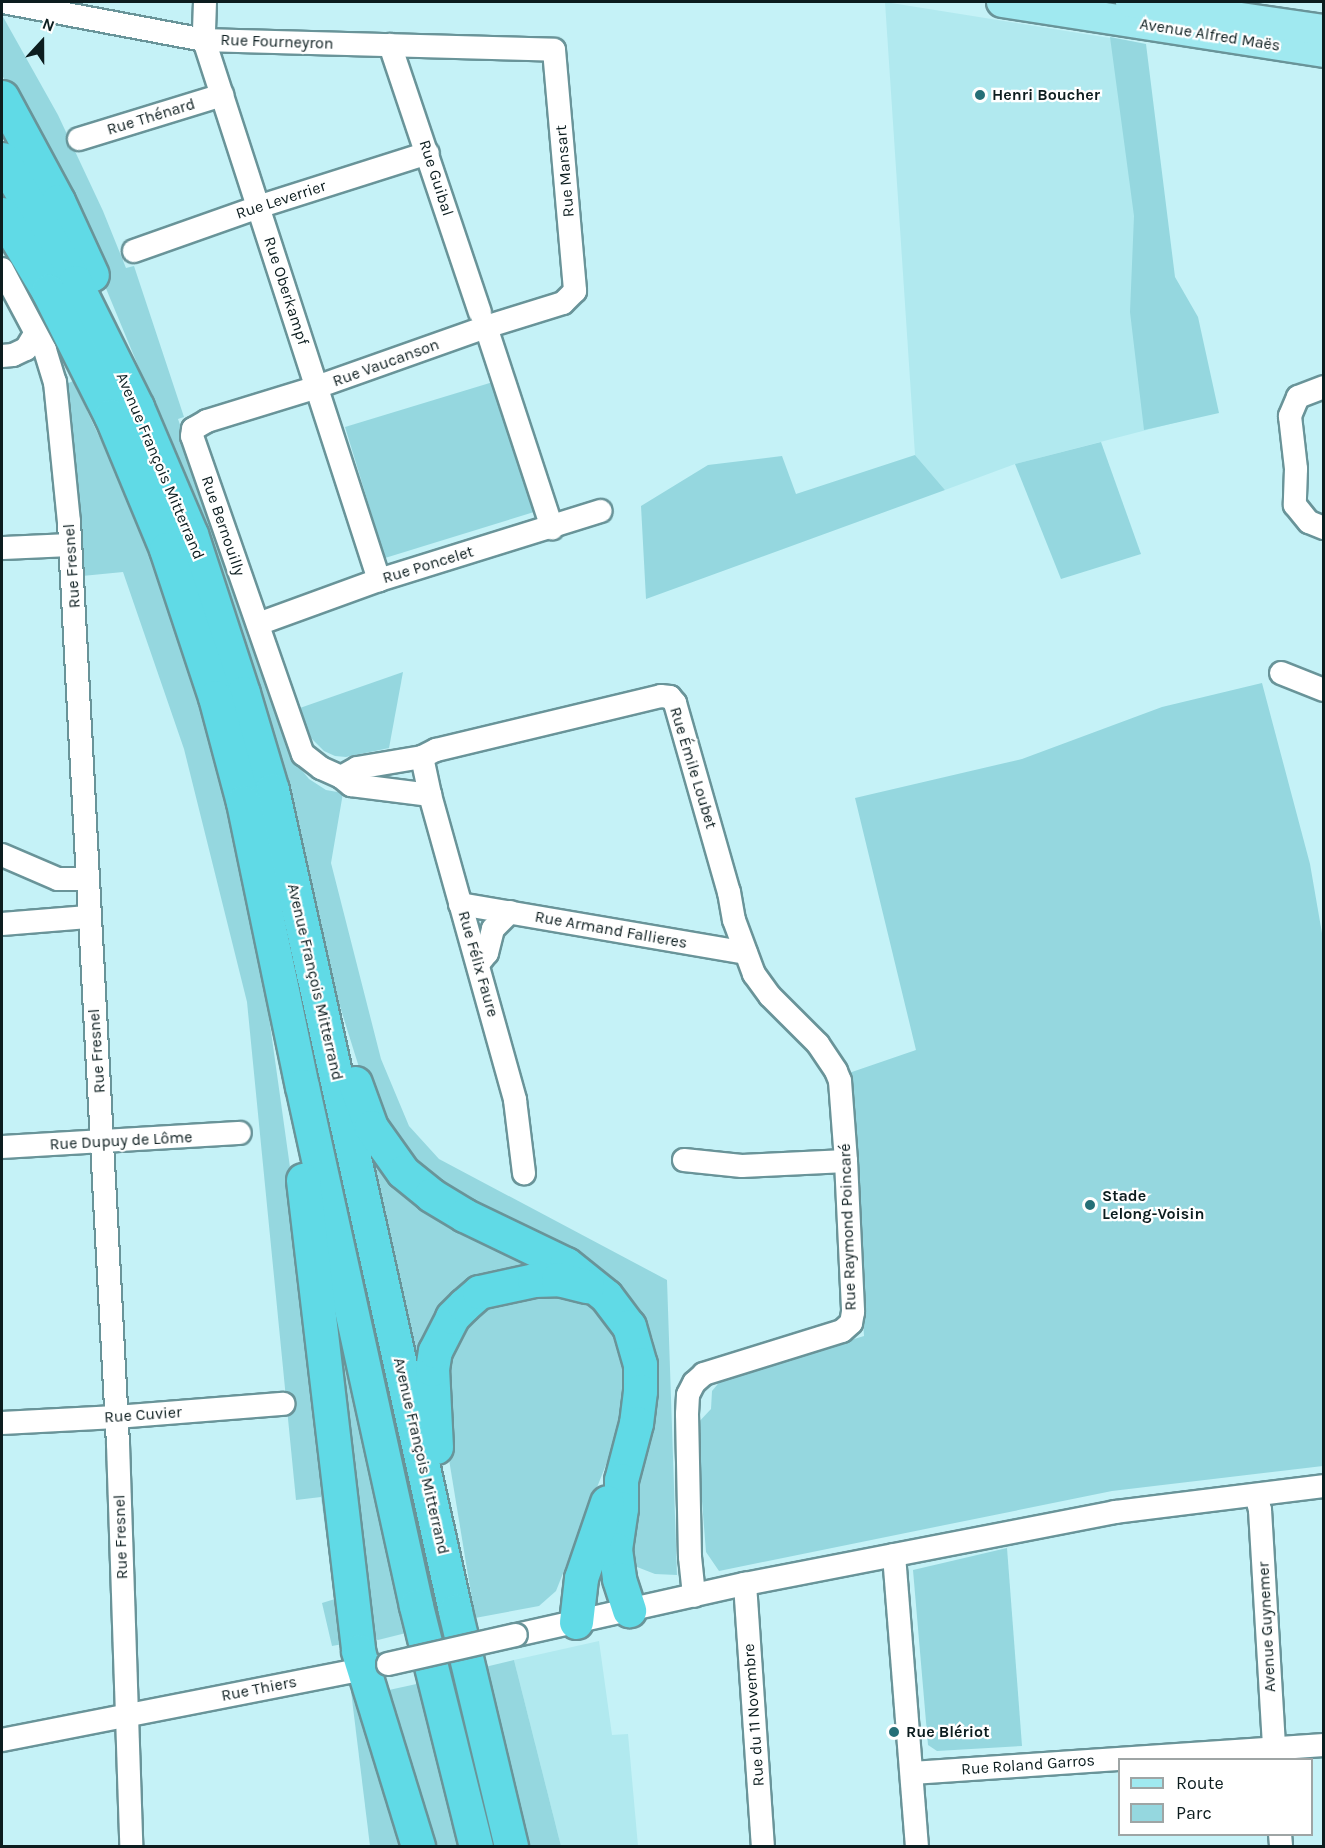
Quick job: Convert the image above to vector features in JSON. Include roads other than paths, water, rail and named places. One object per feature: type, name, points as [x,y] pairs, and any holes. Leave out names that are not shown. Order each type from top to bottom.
[{"type":"highway","points":[[2,97],[58,201],[105,301],[106,341]]},
{"type":"highway","name":"Avenue François Mitterrand","points":[[2,159],[106,341],[191,534],[236,670],[272,790],[511,1846]]},
{"type":"highway","name":"Avenue François Mitterrand","points":[[2,214],[48,291],[111,416],[166,549],[215,697],[243,802],[302,1086],[419,1617],[476,1846]]},
{"type":"highway","points":[[313,975],[371,1126],[404,1172],[439,1200],[566,1264],[620,1311],[629,1326],[640,1364],[636,1423],[621,1480],[621,1508],[615,1549],[619,1579],[629,1610]]},
{"type":"highway","points":[[302,1086],[300,1152],[358,1651],[376,1666],[418,1846]]},
{"type":"highway","points":[[434,1511],[436,1452],[432,1369],[435,1351],[452,1317],[479,1292],[499,1286],[534,1280],[558,1279],[597,1289]]},
{"type":"highway","points":[[576,1622],[581,1578],[606,1503],[621,1480]]},
{"type":"main road","name":"Avenue Alfred Maës","points":[[1131,2],[1323,30]]},
{"type":"main road","name":"Avenue Alfred Maës","points":[[1019,3],[1323,52]]},
{"type":"street","name":"Rue Fourneyron","points":[[3,2],[204,40],[554,50]]},
{"type":"street","name":"Rue Oberkampf","points":[[205,2],[204,40],[376,581]]},
{"type":"street","name":"Rue Guibal","points":[[392,46],[552,528]]},
{"type":"street","name":"Rue Mansart","points":[[554,50],[575,291]]},
{"type":"street","name":"Rue Thénard","points":[[79,139],[222,95]]},
{"type":"street","name":"Rue Leverrier","points":[[134,251],[258,207],[428,153]]},
{"type":"street","name":"Rue Fresnel","points":[[2,269],[45,350],[55,382],[70,545],[116,1417],[131,1846]]},
{"type":"street","name":"Rue Vaucanson","points":[[194,429],[207,421],[314,389],[483,320],[563,303],[575,291]]},
{"type":"street","points":[[2,356],[13,355],[26,349],[36,334]]},
{"type":"street","points":[[1323,387],[1298,397],[1290,416],[1296,470],[1295,505],[1309,522],[1323,528]]},
{"type":"street","name":"Rue Bernouilly","points":[[194,429],[192,436],[258,624]]},
{"type":"street","name":"Rue Poncelet","points":[[258,624],[376,581],[552,528],[600,511]]},
{"type":"street","points":[[2,548],[70,545]]},
{"type":"street","points":[[258,624],[303,753],[321,768],[341,777],[351,785],[430,795]]},
{"type":"street","points":[[1281,673],[1323,690]]},
{"type":"street","name":"Rue Émile Loubet","points":[[341,777],[357,768],[422,757],[436,750],[661,696],[670,697],[675,703],[729,892],[734,920],[754,974],[770,996],[818,1044],[836,1071]]},
{"type":"street","name":"Rue Félix Faure","points":[[422,757],[430,795],[515,1100],[524,1173]]},
{"type":"street","points":[[2,855],[58,879],[86,879]]},
{"type":"street","name":"Rue Armand Fallieres","points":[[460,904],[746,953]]},
{"type":"street","points":[[478,964],[487,953],[493,929],[510,912]]},
{"type":"street","points":[[2,924],[88,918]]},
{"type":"street","points":[[712,947],[734,920]]},
{"type":"street","name":"Rue Raymond Poincaré","points":[[694,1596],[690,1557],[688,1395],[694,1383],[704,1374],[842,1331],[851,1323],[853,1312],[846,1161],[840,1081],[836,1071]]},
{"type":"street","name":"Rue Dupuy de Lôme","points":[[2,1147],[240,1133]]},
{"type":"street","points":[[684,1160],[742,1166],[846,1161]]},
{"type":"street","name":"Rue Cuvier","points":[[2,1423],[284,1404]]},
{"type":"street","name":"Rue Thiers","points":[[2,1740],[376,1666],[745,1584],[1115,1512],[1323,1486]]},
{"type":"street","name":"Avenue Guynemer","points":[[1256,1495],[1260,1510],[1274,1754]]},
{"type":"street","points":[[894,1555],[917,1846]]},
{"type":"street","name":"Rue du 11 Novembre","points":[[745,1584],[763,1846]]},
{"type":"street","name":"Rue Roland Garros","points":[[1198,1758],[1274,1754],[1323,1745]]},
{"type":"street","name":"Rue Roland Garros","points":[[912,1773],[1118,1762]]},
{"type":"place","name":"Henri Boucher","points":[[980,95]]},
{"type":"place","name":"Stade Lelong-Voisin","points":[[1090,1205]]},
{"type":"place","name":"Rue Blériot","points":[[894,1732]]}]
